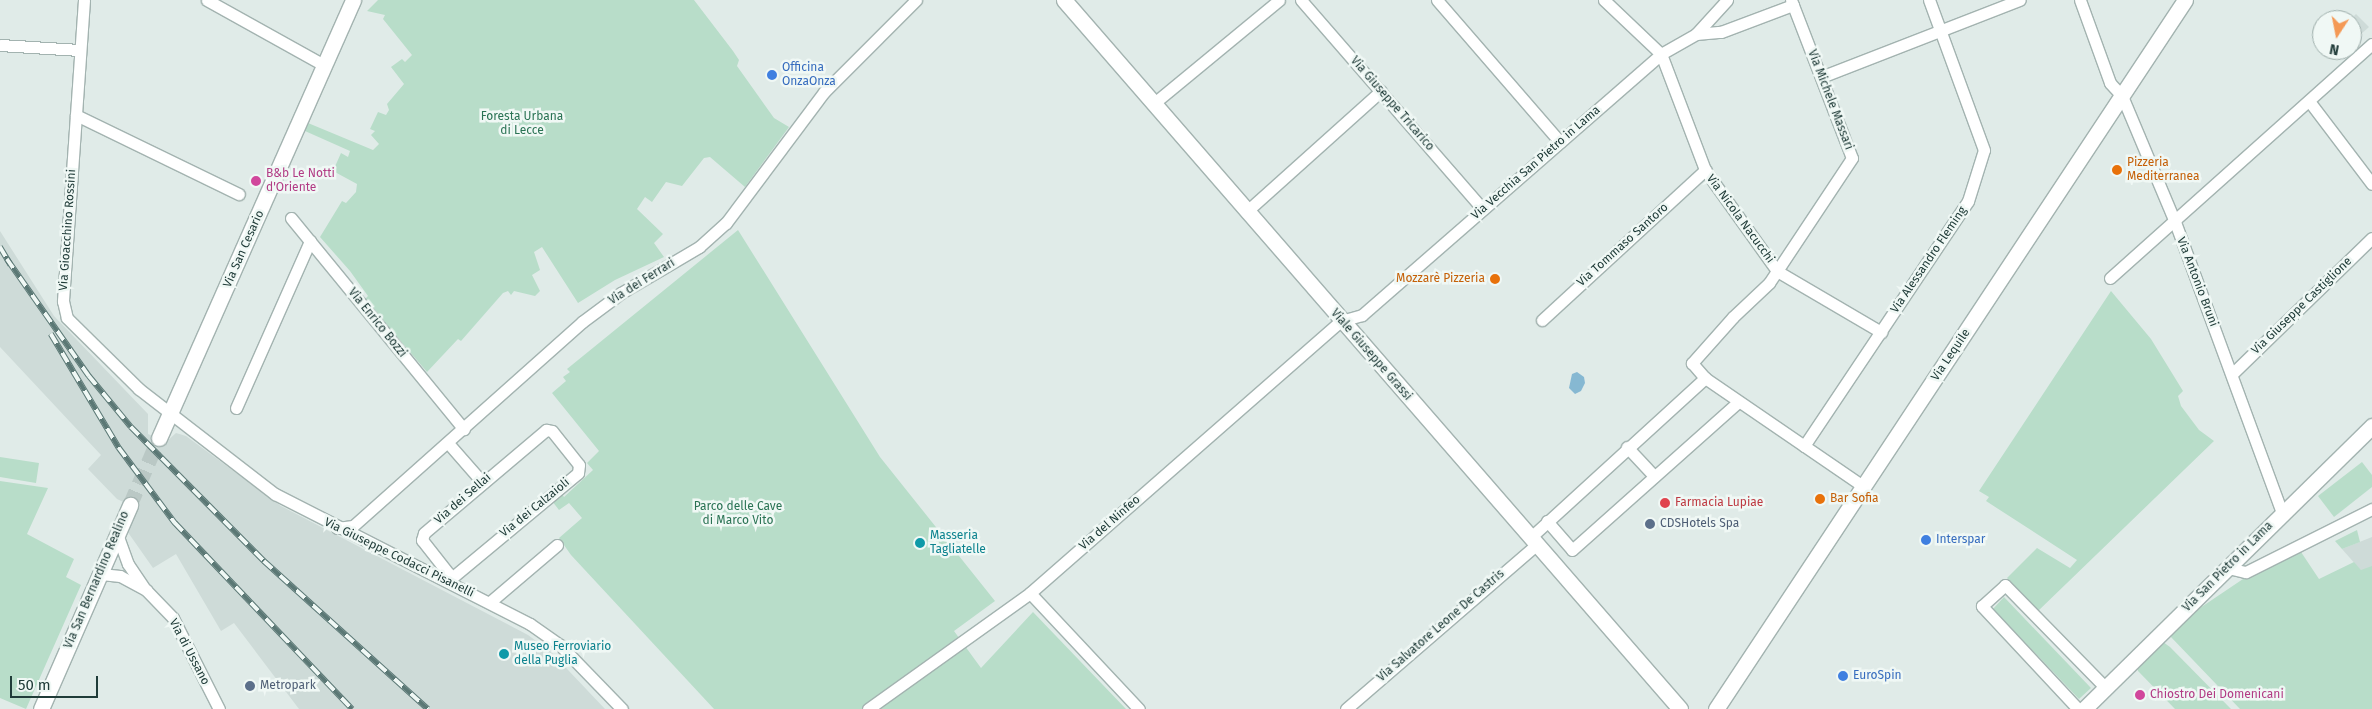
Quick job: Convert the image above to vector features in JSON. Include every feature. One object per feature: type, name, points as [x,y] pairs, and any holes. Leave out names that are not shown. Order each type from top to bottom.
[{"type":"main road","name":"Via San Cesario","points":[[170,414],[353,0]]},
{"type":"main road","name":"Viale Giuseppe Grassi","points":[[1064,0],[1246,212],[1680,709]]},
{"type":"main road","name":"Via Lequile","points":[[1716,709],[2185,0]]},
{"type":"main road","points":[[159,438],[170,414]]},
{"type":"main road","name":"Via San Pietro in Lama","points":[[2084,709],[2372,426]]},
{"type":"main road","name":"Via San Bernardino Realino","points":[[41,709],[130,505]]},
{"type":"street","name":"Via Gioacchino Rossini","points":[[84,0],[63,301],[67,318],[170,414]]},
{"type":"street","points":[[207,0],[324,65]]},
{"type":"street","name":"Via dei Ferrari","points":[[336,528],[353,526],[582,322],[621,293],[698,247],[726,223],[824,92],[916,0]]},
{"type":"street","points":[[1153,104],[1264,5],[1279,0]]},
{"type":"street","name":"Via Giuseppe Tricarico","points":[[1301,0],[1483,209]]},
{"type":"street","points":[[1437,0],[1560,142]]},
{"type":"street","points":[[1604,0],[1661,54]]},
{"type":"street","name":"Via Vecchia San Pietro in Lama","points":[[1341,321],[1362,315],[1661,54],[1696,34],[1727,0]]},
{"type":"street","name":"Via Alessandro Fleming","points":[[1804,446],[1968,201],[1984,150],[1929,0]]},
{"type":"street","points":[[1821,77],[2020,0]]},
{"type":"street","points":[[2080,0],[2110,83],[2122,96],[2175,222],[2110,278]]},
{"type":"street","points":[[1696,34],[1721,32],[1792,3]]},
{"type":"street","name":"Via Michele Massari","points":[[1777,270],[1852,158],[1792,3]]},
{"type":"street","name":"Via Antonio Bruni","points":[[2282,513],[2175,222],[2372,44]]},
{"type":"street","points":[[0,46],[80,50]]},
{"type":"street","name":"Via Nicola Nacucchi","points":[[1661,54],[1705,170],[1777,270],[1881,332]]},
{"type":"street","points":[[1246,212],[1380,91]]},
{"type":"street","points":[[2309,101],[2372,184]]},
{"type":"street","points":[[76,115],[239,194]]},
{"type":"street","name":"Via Tommaso Santoro","points":[[1542,320],[1705,170]]},
{"type":"street","name":"Via Enrico Bozzi","points":[[291,218],[464,429]]},
{"type":"street","name":"Via Giuseppe Castiglione","points":[[2232,374],[2372,238]]},
{"type":"street","points":[[236,408],[310,241]]},
{"type":"street","points":[[1777,270],[1769,283],[1733,317],[1692,363],[1705,378],[1738,402],[1864,487]]},
{"type":"street","name":"Via del Ninfeo","points":[[868,709],[1030,593],[1341,321]]},
{"type":"street","name":"Via Salvatore Leone De Castris","points":[[1346,709],[1534,541],[1547,521],[1705,378]]},
{"type":"street","points":[[1547,521],[1572,550],[1738,402]]},
{"type":"street","name":"Via Giuseppe Codacci Pisanelli","points":[[170,414],[275,494],[336,528],[448,580],[530,624],[560,645],[622,709]]},
{"type":"street","name":"Via dei Sellai","points":[[448,580],[448,573],[422,540],[424,533],[482,482],[546,430]]},
{"type":"street","name":"Via dei Calzaioli","points":[[448,580],[578,473],[579,465],[552,432],[546,430]]},
{"type":"street","points":[[448,443],[482,482]]},
{"type":"street","points":[[1627,447],[1654,476]]},
{"type":"street","points":[[2228,568],[2246,572],[2372,509]]},
{"type":"street","points":[[117,534],[128,564],[146,590]]},
{"type":"street","points":[[490,602],[556,545]]},
{"type":"street","name":"Via di Ussano","points":[[101,574],[120,576],[146,590],[172,618],[219,709]]},
{"type":"street","points":[[2078,709],[1982,606],[2005,585],[2106,688]]},
{"type":"street","points":[[1030,593],[1139,709]]},
{"type":"shaded area","points":[[2362,20],[2369,27],[2362,33]]},
{"type":"shaded area","points":[[0,231],[54,316],[148,414],[148,434],[166,442],[176,433],[186,436],[281,506],[528,635],[551,652],[605,709],[299,709],[234,623],[221,631],[176,554],[153,568],[127,531],[138,509],[117,499],[88,469],[101,455],[0,347]]},
{"type":"shaded area","points":[[2372,537],[2372,583],[2342,549]]},
{"type":"green space","name":"Foresta Urbana di Lecce","points":[[378,0],[694,0],[733,51],[739,60],[737,66],[774,118],[789,127],[745,187],[710,157],[704,158],[682,186],[666,182],[652,202],[645,197],[637,209],[663,234],[654,243],[664,257],[615,280],[578,303],[542,247],[534,252],[540,270],[532,275],[540,291],[535,296],[514,291],[511,295],[508,291],[503,293],[461,341],[458,339],[427,372],[365,299],[368,296],[350,271],[320,237],[342,201],[346,203],[356,192],[357,184],[333,171],[341,153],[348,157],[350,151],[305,131],[308,123],[373,150],[379,144],[371,135],[375,131],[370,129],[378,112],[386,115],[389,110],[387,104],[404,84],[391,67],[402,59],[405,62],[412,55],[383,19],[385,15],[367,11]]},
{"type":"green space","name":"Parco delle Cave di Marco Vito","points":[[738,230],[880,457],[995,601],[954,631],[981,668],[1033,612],[1126,709],[714,709],[571,555],[559,538],[582,518],[569,503],[559,510],[552,501],[561,493],[564,497],[593,470],[587,463],[599,451],[552,393],[566,381],[563,377],[570,372],[567,369]]},
{"type":"green space","points":[[2111,291],[2151,339],[2183,391],[2178,396],[2181,406],[2199,430],[2214,441],[2037,612],[2007,578],[2037,548],[2070,568],[2077,560],[1986,501],[1989,497],[1979,491]]},
{"type":"green space","points":[[0,457],[39,463],[36,483],[0,477]]},
{"type":"green space","points":[[2362,462],[2372,475],[2372,487],[2334,517],[2318,496]]},
{"type":"green space","points":[[0,481],[48,488],[27,534],[74,559],[66,577],[81,585],[26,709],[0,698]]},
{"type":"green space","points":[[2357,530],[2360,542],[2342,549],[2335,541]]},
{"type":"green space","points":[[2301,552],[2319,579],[2354,562],[2361,570],[2372,566],[2372,709],[2240,709],[2170,636],[2197,610],[2243,579]]},
{"type":"green space","points":[[2004,597],[2091,688],[2079,699],[1993,609]]},
{"type":"green space","points":[[2163,642],[2231,709],[2175,709],[2138,671],[2137,667]]},
{"type":"water","points":[[1577,372],[1584,377],[1585,383],[1581,391],[1575,394],[1569,388],[1572,374]]},
{"type":"tunnel","points":[[130,505],[159,438]]},
{"type":"railway","points":[[0,247],[11,265]]},
{"type":"railway","points":[[7,259],[89,376],[131,427],[264,561],[428,709]]},
{"type":"railway","points":[[51,334],[119,448],[175,523],[352,709]]},
{"type":"place","name":"Officina OnzaOnza","points":[[772,75]]},
{"type":"place","name":"Pizzeria Mediterranea","points":[[2117,170]]},
{"type":"place","name":"B&b Le Notti d'Oriente","points":[[256,181]]},
{"type":"place","name":"Mozzarè Pizzeria","points":[[1495,279]]},
{"type":"place","name":"Bar Sofia","points":[[1820,499]]},
{"type":"place","name":"Farmacia Lupiae","points":[[1665,503]]},
{"type":"place","name":"CDSHotels Spa","points":[[1650,524]]},
{"type":"place","name":"Interspar","points":[[1926,540]]},
{"type":"place","name":"Masseria Tagliatelle","points":[[920,543]]},
{"type":"place","name":"Museo Ferroviario della Puglia","points":[[504,654]]},
{"type":"place","name":"EuroSpin","points":[[1843,676]]},
{"type":"place","name":"Metropark","points":[[250,686]]},
{"type":"place","name":"Chiostro Dei Domenicani","points":[[2140,695]]}]
